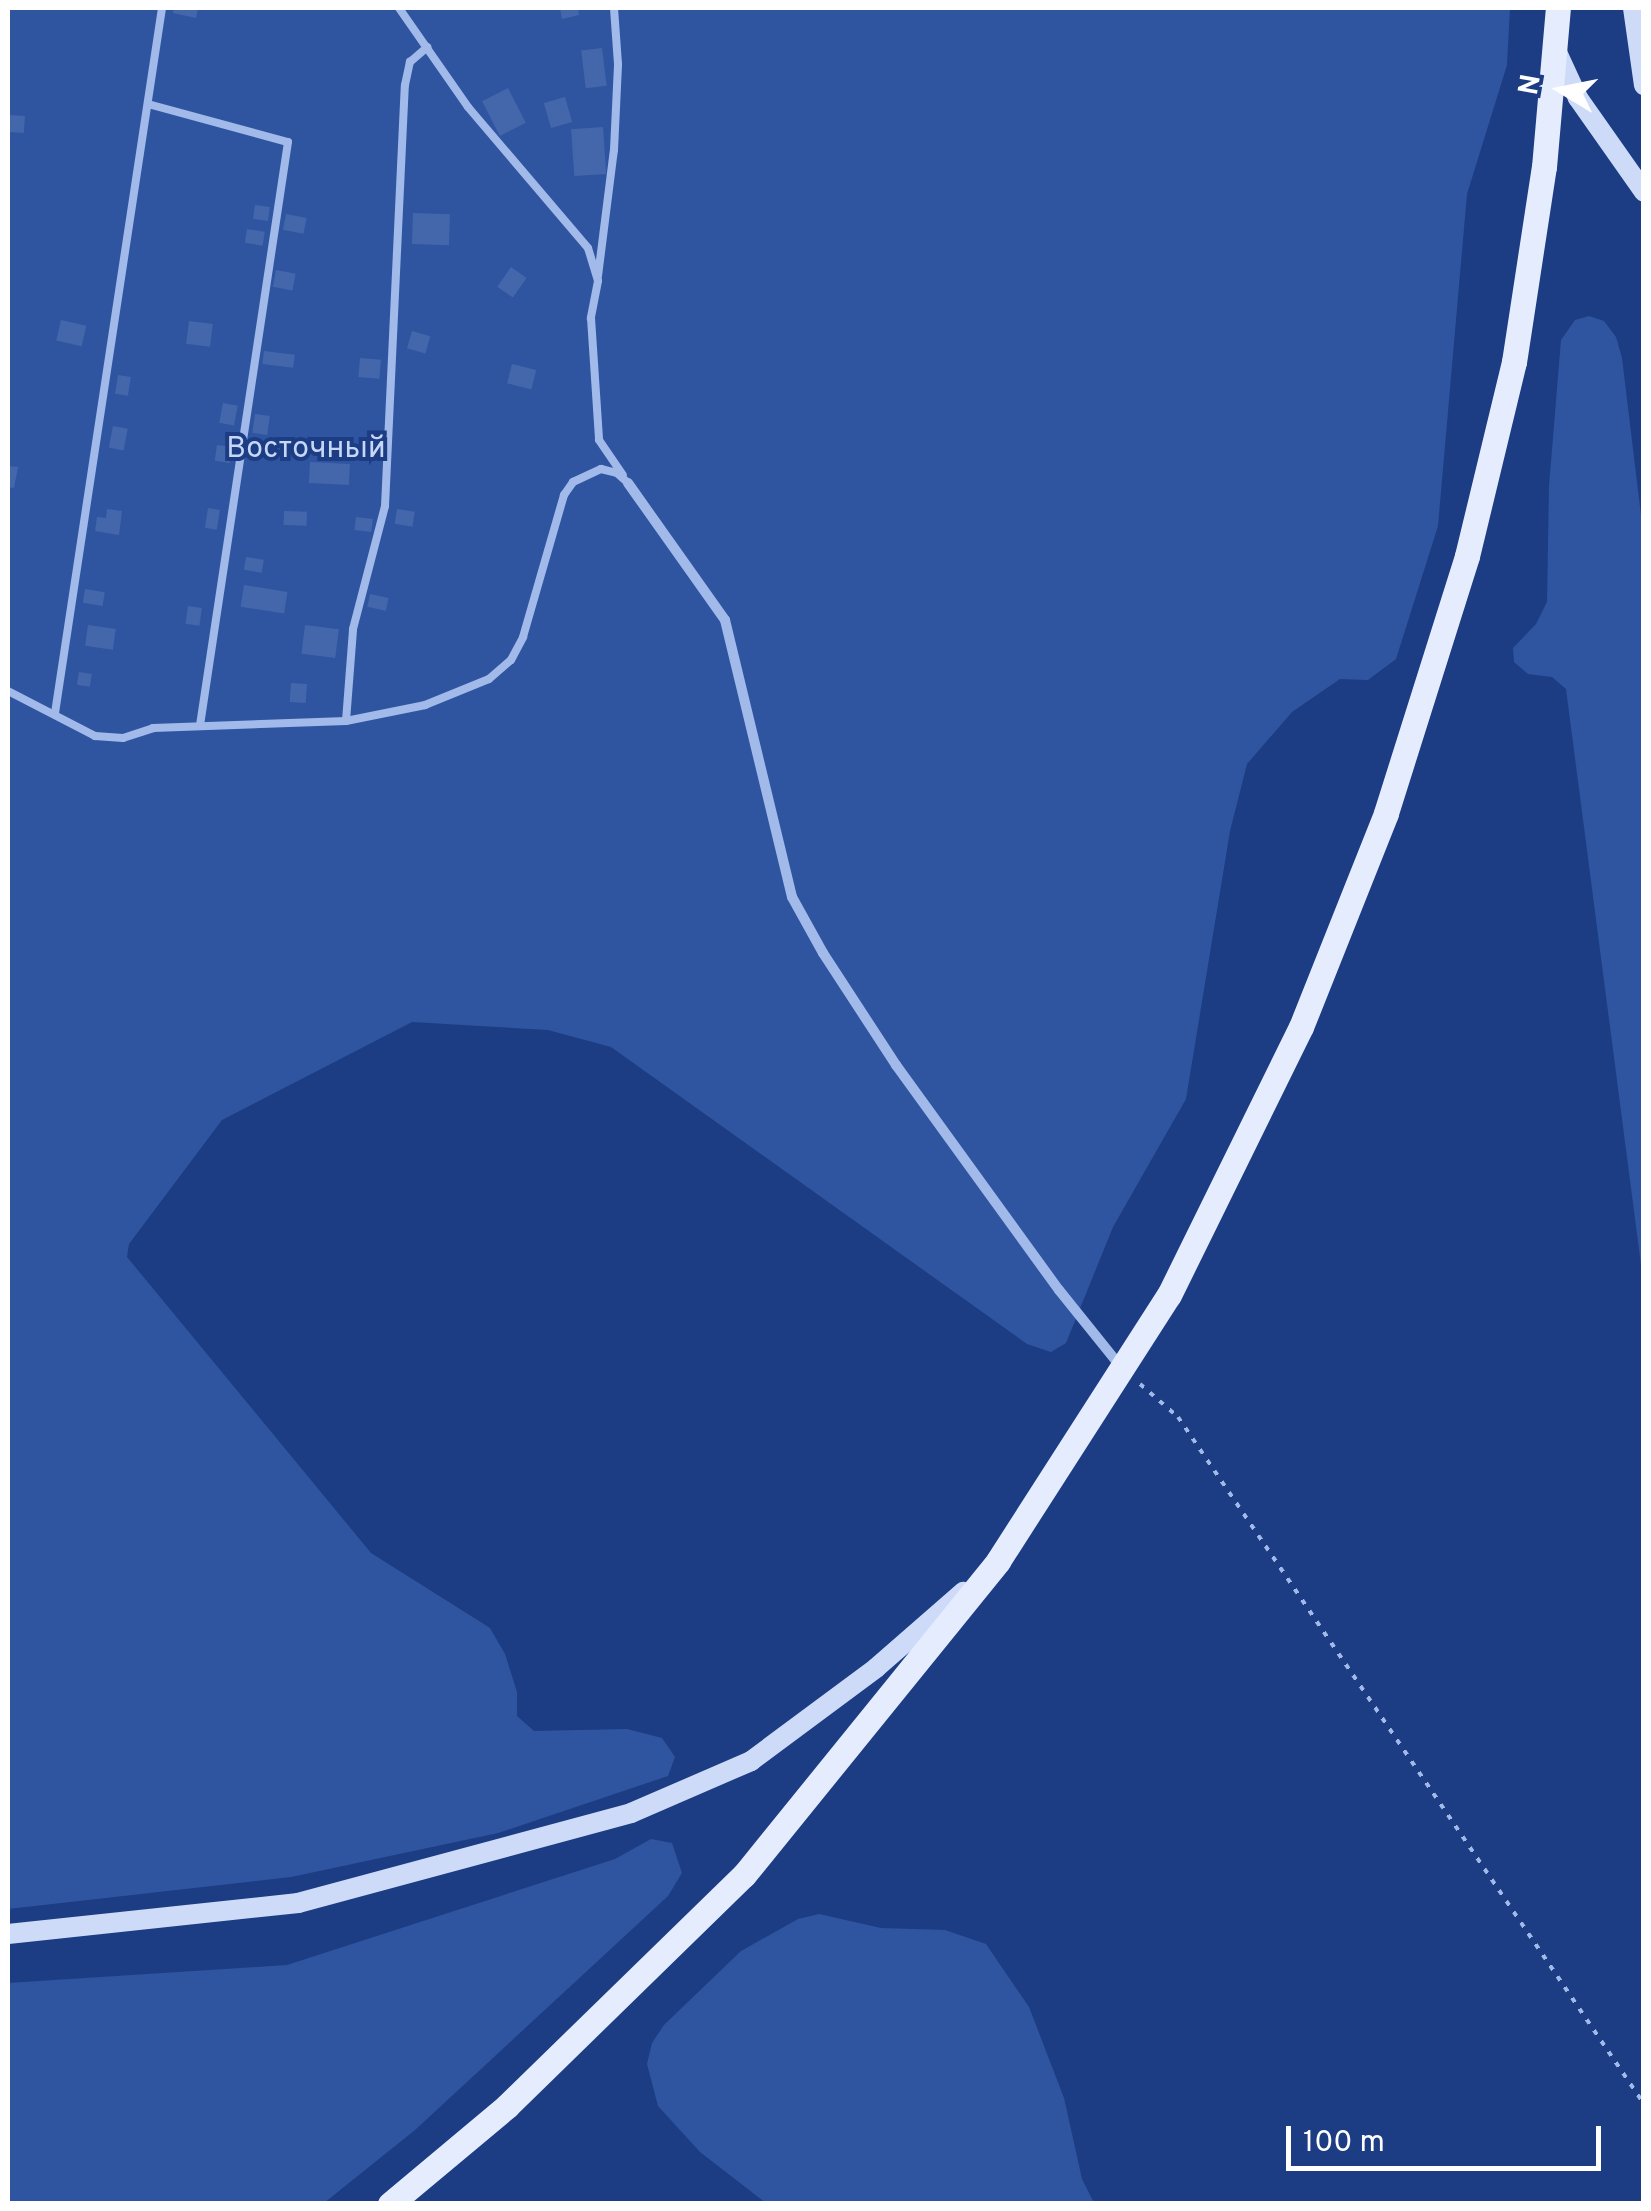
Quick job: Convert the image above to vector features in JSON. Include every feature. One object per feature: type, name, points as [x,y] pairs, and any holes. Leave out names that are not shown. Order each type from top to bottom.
[{"type":"main road","points":[[390,2204],[507,2106],[744,1875],[998,1561],[1169,1295],[1300,1027],[1386,813],[1467,556],[1514,362],[1544,166],[1558,8]]},
{"type":"street","points":[[1633,8],[1644,86]]},
{"type":"street","points":[[1556,48],[1578,98],[1644,192]]},
{"type":"street","points":[[628,483],[726,620],[792,897],[822,953],[919,1097],[1121,1368]]},
{"type":"street","points":[[8,1934],[298,1903],[631,1813],[751,1761],[876,1668],[998,1561]]},
{"type":"lane","points":[[55,714],[162,8]]},
{"type":"lane","points":[[399,8],[468,107],[571,222],[588,248],[598,280]]},
{"type":"lane","points":[[614,8],[618,64],[614,150],[590,318],[599,440],[628,483]]},
{"type":"lane","points":[[346,720],[353,630],[386,506],[405,85],[410,62],[426,47]]},
{"type":"lane","points":[[148,104],[288,142],[200,725]]},
{"type":"lane","points":[[8,691],[94,736],[123,738],[153,728],[346,720],[425,705],[489,679],[511,660],[523,636],[564,495],[573,482],[600,469],[618,473],[628,483]]},
{"type":"path","points":[[1121,1368],[1178,1417],[1644,2104]]},
{"type":"green space","name":"Восточный","points":[[8,8],[1510,8],[1507,65],[1467,194],[1438,526],[1396,659],[1368,680],[1340,679],[1292,712],[1247,764],[1230,831],[1186,1099],[1113,1227],[1066,1343],[1051,1352],[1027,1344],[611,1047],[548,1030],[412,1022],[222,1120],[129,1244],[127,1257],[371,1553],[490,1628],[505,1654],[517,1692],[517,1716],[534,1731],[627,1729],[662,1738],[675,1757],[668,1776],[498,1833],[291,1877],[8,1909]]},
{"type":"green space","points":[[1589,316],[1604,321],[1616,337],[1622,358],[1644,540],[1643,1280],[1566,689],[1552,677],[1528,674],[1514,662],[1513,648],[1536,624],[1547,602],[1549,486],[1561,340],[1575,320]]},
{"type":"green space","points":[[651,1839],[672,1843],[682,1873],[668,1896],[415,2130],[324,2203],[8,2203],[8,1983],[287,1965],[615,1859]]},
{"type":"green space","points":[[819,1914],[881,1928],[945,1930],[986,1944],[1029,2007],[1064,2098],[1082,2179],[1094,2203],[766,2203],[700,2152],[658,2106],[647,2064],[652,2043],[664,2025],[741,1951],[798,1919]]},
{"type":"building","points":[[174,8],[198,8],[196,18],[173,13]]},
{"type":"building","points":[[560,8],[578,8],[579,15],[562,19]]},
{"type":"building","points":[[602,48],[607,86],[586,88],[581,51]]},
{"type":"building","points":[[508,88],[526,123],[500,136],[482,101]]},
{"type":"building","points":[[565,97],[572,122],[551,128],[544,103]]},
{"type":"building","points":[[10,115],[25,116],[24,133],[9,132]]},
{"type":"building","points":[[603,127],[606,174],[574,176],[571,129]]},
{"type":"building","points":[[255,205],[270,207],[268,221],[253,219]]},
{"type":"building","points":[[413,213],[450,214],[449,245],[412,244]]},
{"type":"building","points":[[286,214],[307,218],[304,234],[283,230]]},
{"type":"building","points":[[247,229],[265,232],[263,246],[245,243]]},
{"type":"building","points":[[511,267],[527,278],[513,298],[497,287]]},
{"type":"building","points":[[276,270],[296,274],[292,291],[273,287]]},
{"type":"building","points":[[61,320],[86,326],[82,346],[56,340]]},
{"type":"building","points":[[189,321],[213,324],[210,347],[186,344]]},
{"type":"building","points":[[412,331],[430,336],[425,354],[407,348]]},
{"type":"building","points":[[264,351],[295,355],[293,368],[262,364]]},
{"type":"building","points":[[360,358],[381,360],[379,379],[358,377]]},
{"type":"building","points":[[512,364],[536,370],[531,389],[507,383]]},
{"type":"building","points":[[118,375],[131,377],[128,396],[115,394]]},
{"type":"building","points":[[223,403],[238,406],[234,425],[219,423]]},
{"type":"building","points":[[255,414],[270,416],[267,435],[252,433]]},
{"type":"building","points":[[113,426],[128,429],[124,450],[109,448]]},
{"type":"building","points":[[217,445],[232,447],[230,463],[215,461]]},
{"type":"building","points":[[310,462],[350,464],[349,485],[309,483]]},
{"type":"building","points":[[8,466],[18,467],[14,488],[8,487]]},
{"type":"building","points":[[208,508],[220,510],[217,530],[205,528]]},
{"type":"building","points":[[107,509],[122,511],[119,535],[95,531],[97,517],[106,518]]},
{"type":"building","points":[[397,509],[415,512],[412,527],[395,524]]},
{"type":"building","points":[[284,511],[307,512],[306,526],[284,525]]},
{"type":"building","points":[[356,517],[373,519],[371,532],[354,530]]},
{"type":"building","points":[[246,557],[264,560],[262,573],[244,570]]},
{"type":"building","points":[[244,585],[287,592],[284,614],[241,607]]},
{"type":"building","points":[[85,589],[105,592],[103,606],[83,603]]},
{"type":"building","points":[[370,594],[389,598],[386,611],[367,607]]},
{"type":"building","points":[[188,606],[202,608],[199,626],[185,624]]},
{"type":"building","points":[[88,625],[116,629],[113,650],[85,646]]},
{"type":"building","points":[[305,625],[339,629],[335,658],[301,654]]},
{"type":"building","points":[[79,672],[92,674],[90,687],[77,685]]},
{"type":"building","points":[[291,683],[307,684],[306,703],[290,702]]}]
